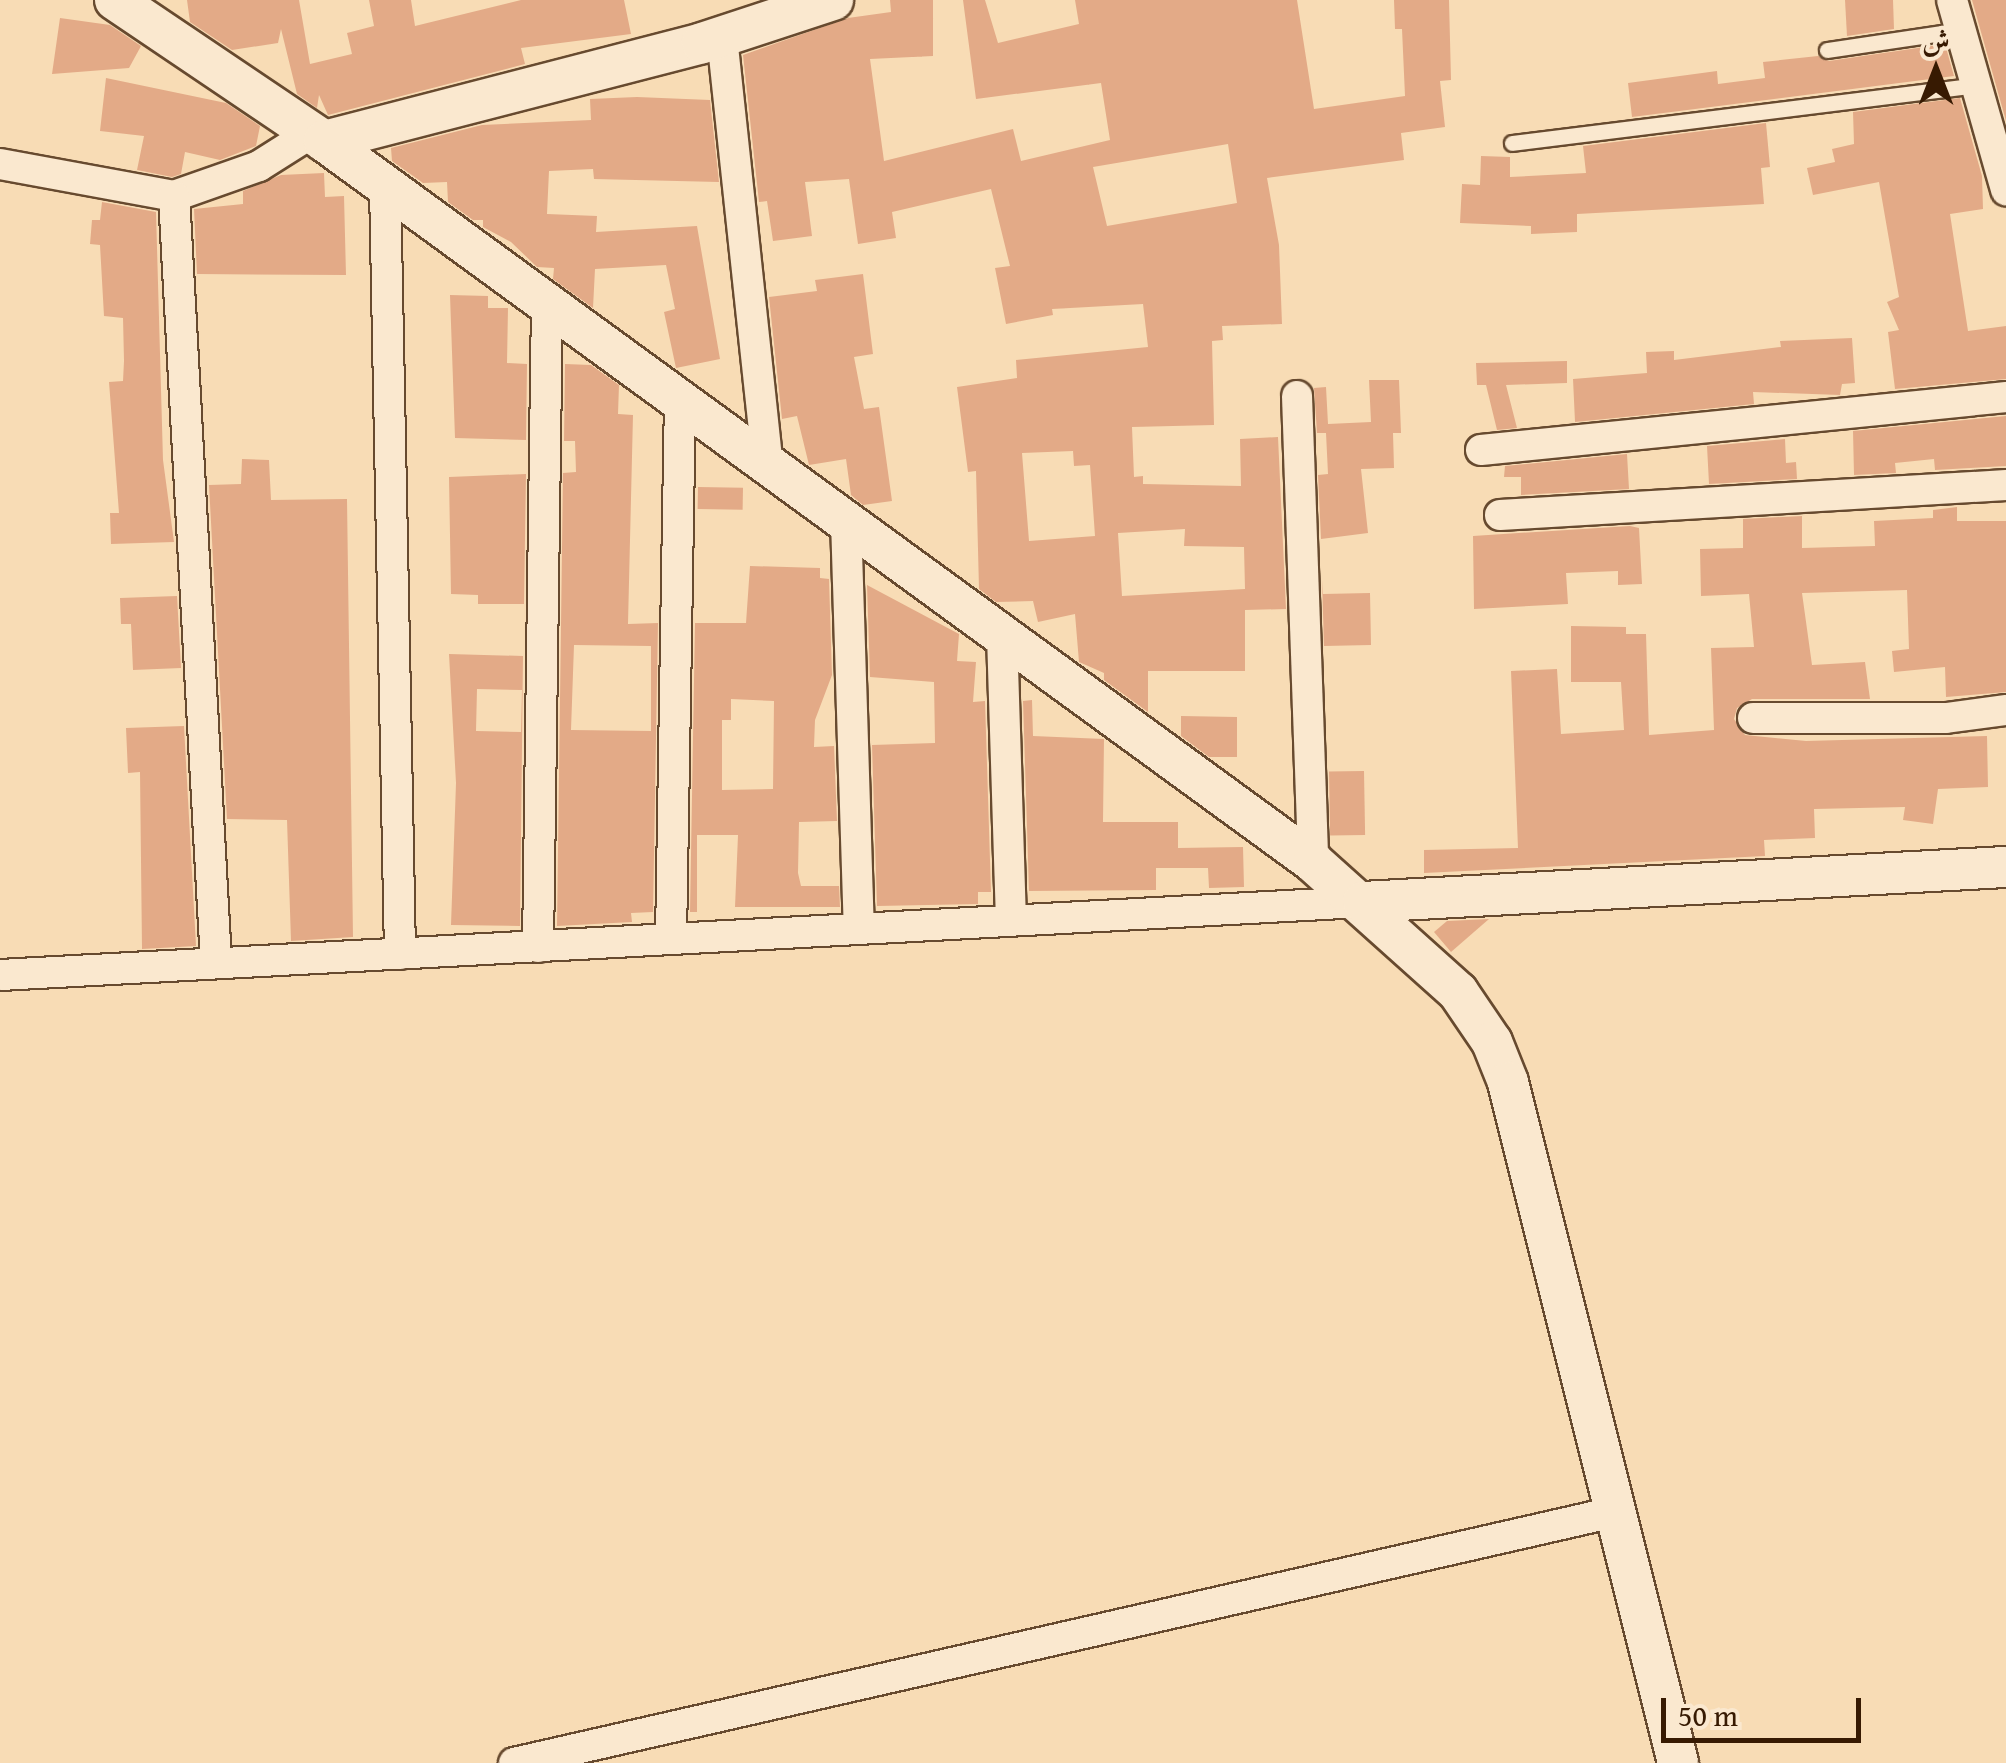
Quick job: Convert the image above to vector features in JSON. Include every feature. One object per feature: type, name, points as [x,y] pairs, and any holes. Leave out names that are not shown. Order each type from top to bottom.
[{"type":"street","points":[[0,164],[174,196],[259,166],[316,138],[722,36],[833,0]]},
{"type":"street","points":[[1952,0],[2006,190]]},
{"type":"street","points":[[119,1],[547,300],[1314,862],[1363,902],[1458,992],[1492,1042],[1508,1082],[1619,1511],[1678,1763]]},
{"type":"street","points":[[722,36],[768,465]]},
{"type":"street","points":[[385,186],[400,954]]},
{"type":"street","points":[[174,196],[216,962]]},
{"type":"street","points":[[538,946],[547,300]]},
{"type":"street","points":[[1296,396],[1314,862]]},
{"type":"street","points":[[1481,450],[2006,397]]},
{"type":"street","points":[[671,940],[680,398]]},
{"type":"street","points":[[1500,515],[2006,485]]},
{"type":"street","points":[[846,520],[859,929]]},
{"type":"street","points":[[1002,636],[1012,921]]},
{"type":"street","points":[[1753,718],[1946,718],[2006,710]]},
{"type":"street","points":[[0,976],[2006,867]]},
{"type":"street","points":[[514,1763],[1619,1511]]},
{"type":"lane","points":[[1827,50],[1962,30]]},
{"type":"lane","points":[[1512,143],[1976,84]]},
{"type":"building","points":[[187,0],[299,0],[310,64],[352,54],[347,33],[374,26],[369,0],[411,0],[415,26],[521,0],[624,0],[631,34],[521,48],[525,64],[328,115],[319,95],[317,108],[297,94],[281,29],[278,43],[232,50],[190,22]]},
{"type":"building","points":[[890,0],[933,0],[933,56],[870,59],[884,161],[1013,129],[1021,161],[1110,140],[1101,83],[976,99],[963,0],[985,0],[998,43],[1079,24],[1075,0],[1297,0],[1314,109],[1405,96],[1402,29],[1395,29],[1394,0],[1449,0],[1451,80],[1440,81],[1445,127],[1401,133],[1404,160],[1267,178],[1279,245],[1282,324],[1222,326],[1223,340],[1212,341],[1214,425],[1132,427],[1134,477],[1143,476],[1143,484],[1241,486],[1240,439],[1278,437],[1286,609],[1245,610],[1245,671],[1148,671],[1148,712],[1104,680],[1104,673],[1079,662],[1075,614],[1038,622],[1033,601],[996,602],[979,589],[976,471],[968,472],[957,387],[1017,378],[1016,360],[1148,347],[1143,304],[1052,309],[1053,315],[1006,324],[995,268],[1010,266],[991,189],[892,212],[896,238],[858,244],[849,179],[805,182],[812,236],[773,241],[767,201],[759,202],[743,55],[848,18],[891,12]],"holes":[[[1228,144],[1237,203],[1107,226],[1093,167]],[[1073,451],[1074,466],[1090,465],[1095,536],[1029,541],[1022,453]],[[1185,529],[1184,546],[1244,547],[1245,589],[1122,596],[1118,533]]]},
{"type":"building","points":[[1845,0],[1893,0],[1894,29],[1847,36]]},
{"type":"building","points":[[1972,0],[2006,0],[2006,121]]},
{"type":"building","points":[[60,18],[110,25],[141,46],[129,68],[52,74]]},
{"type":"building","points":[[1945,44],[1954,76],[1632,117],[1628,83],[1717,71],[1718,84],[1765,78],[1763,62],[1818,56],[1829,61]]},
{"type":"building","points":[[106,78],[226,103],[260,126],[256,146],[220,160],[185,152],[181,174],[172,177],[137,170],[144,136],[100,131]]},
{"type":"building","points":[[1960,98],[1982,176],[1983,209],[1950,214],[1968,331],[2006,326],[2006,379],[1895,389],[1888,332],[1899,330],[1887,302],[1899,297],[1879,182],[1813,195],[1807,168],[1835,162],[1832,149],[1854,144],[1853,112]]},
{"type":"building","points":[[590,99],[710,100],[719,182],[594,179],[593,169],[549,171],[547,214],[597,216],[596,232],[697,226],[720,359],[676,368],[664,312],[675,309],[666,265],[595,269],[593,308],[553,279],[554,268],[537,267],[511,242],[483,227],[483,220],[473,220],[448,202],[447,182],[423,183],[392,161],[391,148],[482,125],[591,120]]},
{"type":"building","points":[[1766,123],[1770,167],[1761,168],[1764,204],[1577,214],[1577,232],[1531,234],[1531,226],[1460,223],[1462,184],[1480,185],[1481,156],[1510,157],[1510,177],[1586,173],[1583,146]]},
{"type":"building","points":[[324,173],[325,197],[344,196],[346,275],[197,274],[194,209],[243,204],[243,191],[281,175]]},
{"type":"building","points":[[102,202],[156,212],[163,460],[174,542],[111,544],[110,513],[119,513],[109,382],[123,381],[123,318],[104,316],[100,245],[90,244],[92,220],[100,220]]},
{"type":"building","points":[[863,274],[873,354],[854,357],[864,409],[879,407],[892,501],[863,505],[851,495],[846,459],[809,465],[797,416],[782,419],[769,297],[817,291],[815,280]]},
{"type":"building","points":[[450,295],[488,296],[488,308],[508,308],[507,363],[527,364],[526,440],[455,438]]},
{"type":"building","points":[[1852,338],[1855,383],[1842,384],[1840,395],[1753,392],[1754,404],[1575,422],[1573,379],[1647,373],[1646,352],[1674,351],[1674,360],[1781,347],[1780,341]]},
{"type":"building","points":[[1567,361],[1567,383],[1506,385],[1517,428],[1497,430],[1486,385],[1477,385],[1476,363]]},
{"type":"building","points":[[565,364],[591,365],[619,385],[618,414],[633,415],[628,624],[658,623],[653,912],[631,913],[632,922],[557,926],[563,473],[576,472],[575,441],[564,441]],"holes":[[[574,645],[651,646],[651,731],[571,730]]]},
{"type":"building","points":[[1369,380],[1399,380],[1401,433],[1393,433],[1394,468],[1361,469],[1368,533],[1321,539],[1318,475],[1328,474],[1326,433],[1317,433],[1314,388],[1326,387],[1328,424],[1371,422]]},
{"type":"building","points":[[2006,416],[2006,466],[1935,470],[1934,459],[1895,463],[1896,473],[1854,475],[1853,431]]},
{"type":"building","points":[[1785,439],[1786,463],[1796,462],[1797,479],[1709,484],[1707,446]]},
{"type":"building","points":[[1627,454],[1629,489],[1521,495],[1521,477],[1504,477],[1505,466]]},
{"type":"building","points":[[242,459],[269,460],[271,500],[347,499],[353,937],[291,941],[287,820],[227,819],[209,485],[241,484]]},
{"type":"building","points":[[526,474],[524,604],[478,604],[478,595],[451,594],[449,477]]},
{"type":"building","points":[[698,487],[743,488],[743,510],[698,509]]},
{"type":"building","points":[[1957,507],[1957,521],[2006,521],[2006,692],[1946,697],[1945,667],[1894,672],[1892,651],[1909,649],[1907,590],[1802,593],[1812,665],[1865,662],[1870,699],[1752,699],[1737,708],[1734,719],[1745,735],[1806,741],[1987,736],[1988,787],[1938,789],[1933,824],[1903,820],[1905,807],[1814,809],[1815,838],[1764,840],[1765,856],[1424,873],[1424,850],[1518,848],[1511,671],[1557,669],[1561,734],[1624,730],[1621,682],[1571,682],[1571,626],[1626,627],[1626,634],[1646,634],[1649,735],[1714,730],[1711,648],[1754,647],[1749,594],[1701,596],[1700,549],[1743,548],[1743,519],[1802,516],[1802,548],[1875,546],[1874,521],[1933,518],[1933,510]]},
{"type":"building","points":[[1639,528],[1642,584],[1618,585],[1618,571],[1566,573],[1568,604],[1474,609],[1473,536]]},
{"type":"building","points":[[750,566],[820,568],[820,578],[829,579],[832,675],[815,720],[814,747],[834,746],[837,821],[799,822],[798,873],[801,886],[839,886],[840,907],[735,907],[738,835],[697,835],[697,912],[690,912],[695,623],[746,623]],"holes":[[[731,699],[774,701],[773,789],[722,790],[722,720],[731,720]]]},
{"type":"building","points":[[1322,580],[1323,594],[1370,593],[1371,645],[1324,646]]},
{"type":"building","points":[[867,585],[959,634],[957,661],[976,662],[973,702],[985,701],[991,892],[978,892],[978,904],[877,906],[872,745],[935,743],[934,682],[870,677]]},
{"type":"building","points":[[177,596],[181,668],[133,670],[131,624],[121,624],[120,598]]},
{"type":"building","points":[[449,654],[523,656],[520,926],[451,925],[456,783]],"holes":[[[477,689],[522,690],[521,732],[476,731]]]},
{"type":"building","points":[[1032,700],[1033,736],[1104,739],[1103,822],[1178,822],[1178,848],[1243,847],[1244,887],[1209,888],[1208,868],[1156,868],[1156,890],[1029,891],[1023,701]]},
{"type":"building","points":[[1181,716],[1237,717],[1237,757],[1209,757],[1181,736]]},
{"type":"building","points":[[184,726],[196,946],[142,949],[140,772],[128,773],[126,728]]},
{"type":"building","points":[[1364,771],[1365,835],[1330,836],[1329,772]]},
{"type":"building","points":[[1489,919],[1451,952],[1434,932],[1447,921]]}]
